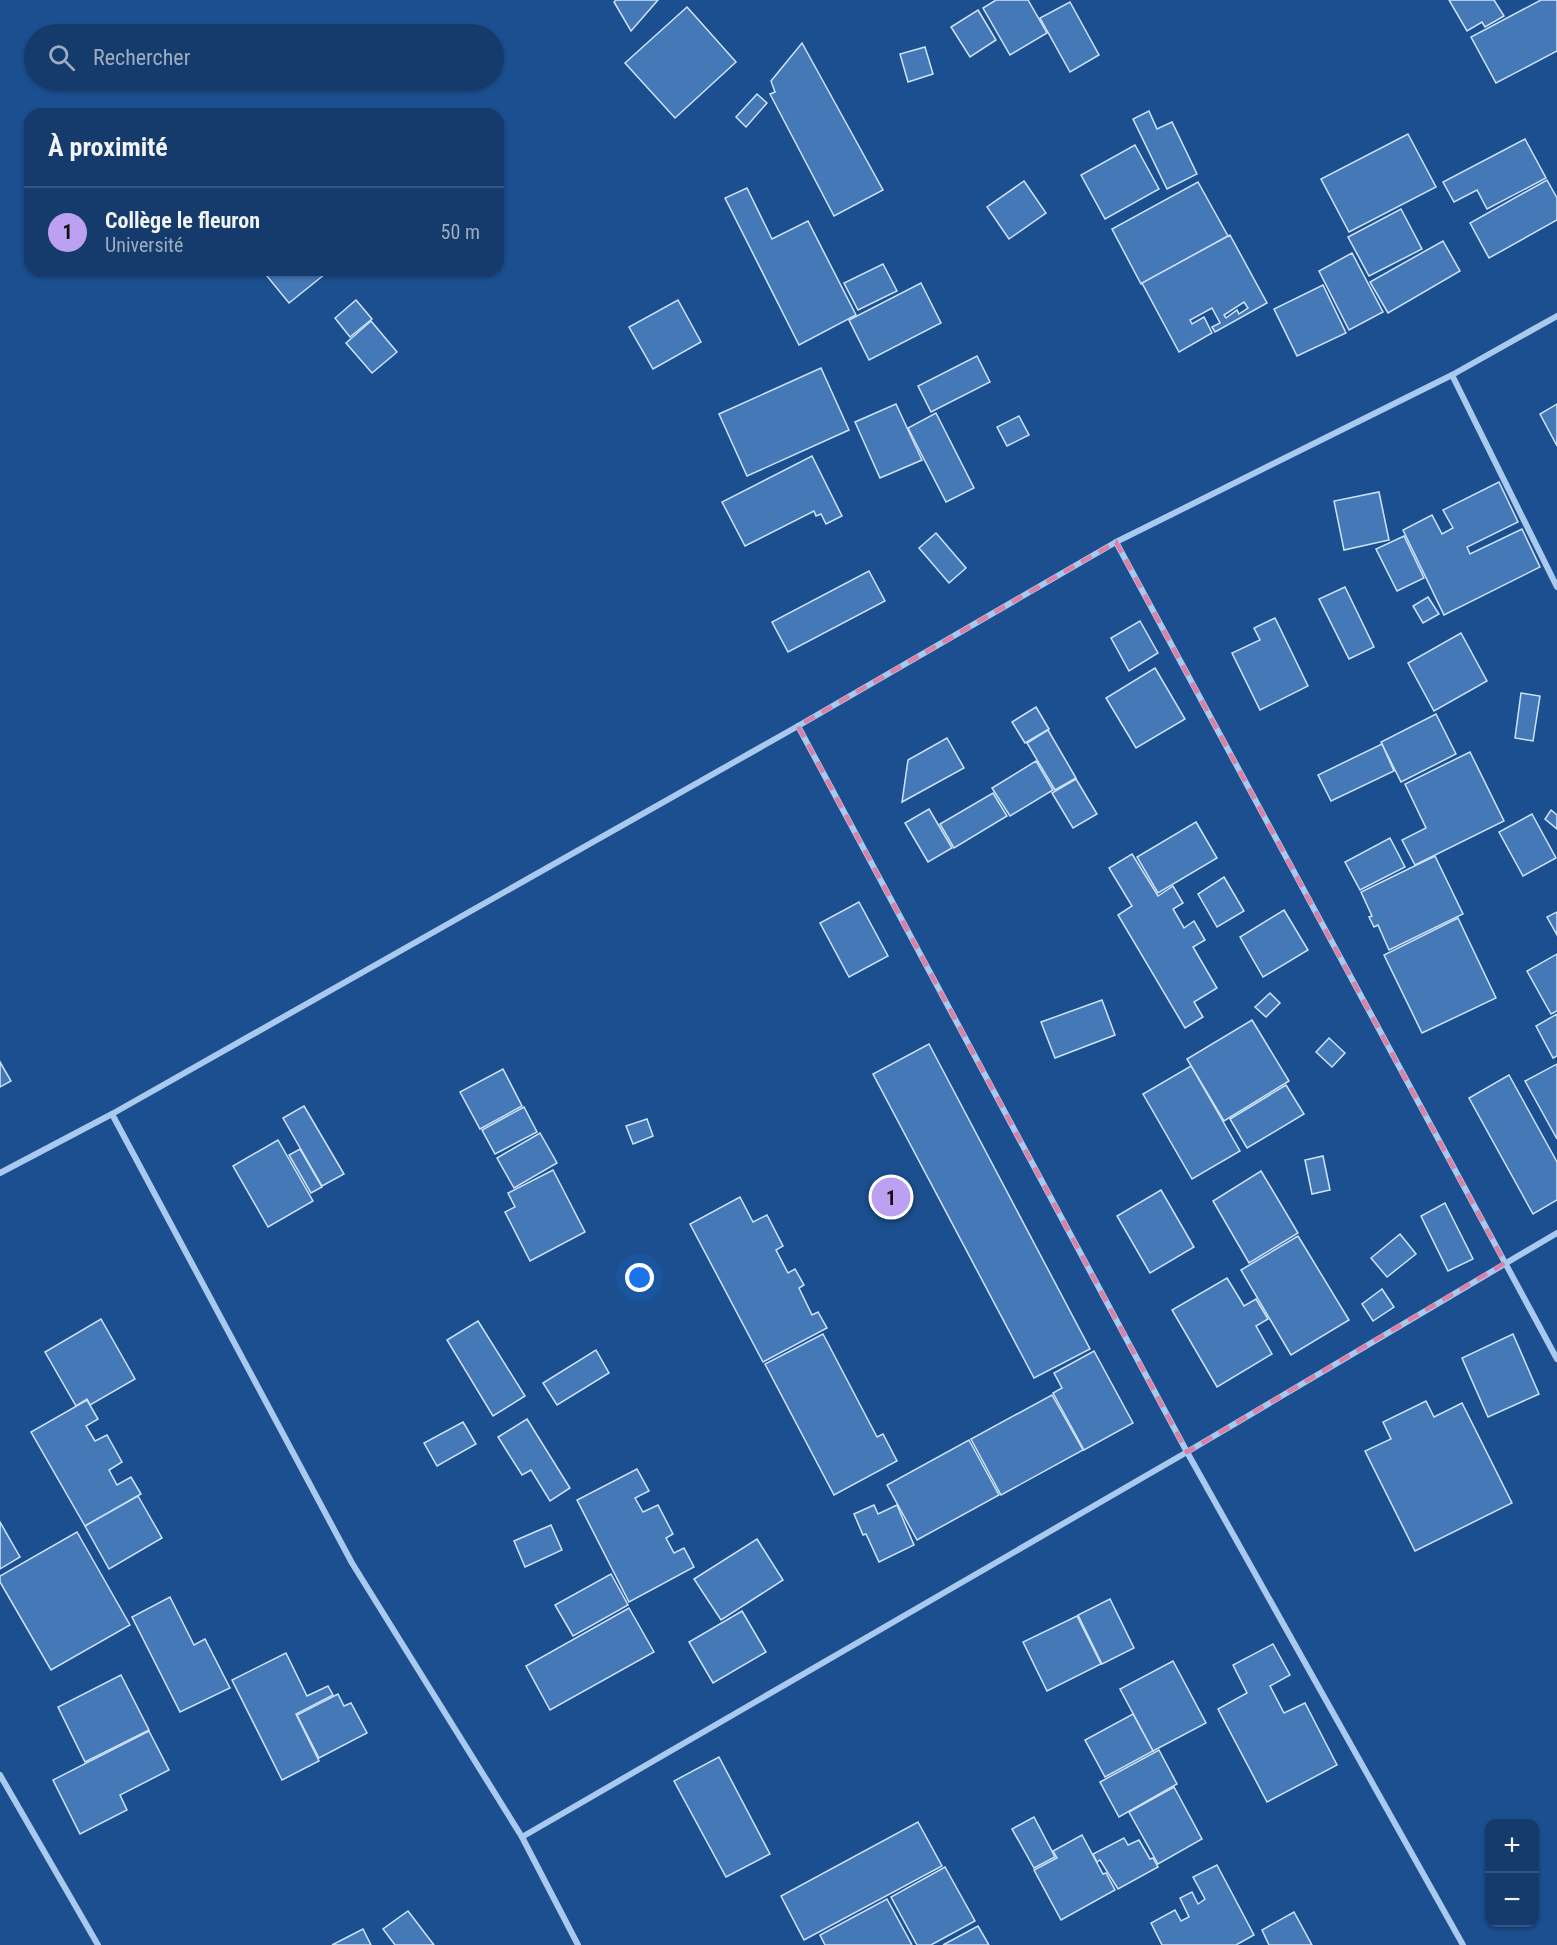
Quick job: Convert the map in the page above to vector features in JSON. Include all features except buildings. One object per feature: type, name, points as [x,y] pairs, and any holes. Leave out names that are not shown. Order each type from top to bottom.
[{"type":"street","points":[[0,1173],[112,1114],[798,726],[1116,542],[1452,375],[1557,316]]},
{"type":"street","points":[[1452,375],[1557,587]]},
{"type":"street","points":[[1116,542],[1557,1359]]},
{"type":"street","points":[[798,726],[1187,1452],[1463,1945]]},
{"type":"street","points":[[112,1114],[352,1563],[522,1837],[578,1945]]},
{"type":"street","points":[[522,1837],[1187,1452],[1557,1233]]},
{"type":"street","points":[[0,1775],[98,1945]]},
{"type":"highlighted area","points":[[1116,542],[1505,1263],[1187,1452],[798,726]]},
{"type":"place","name":"Collège le fleuron","points":[[891,1197]]}]
